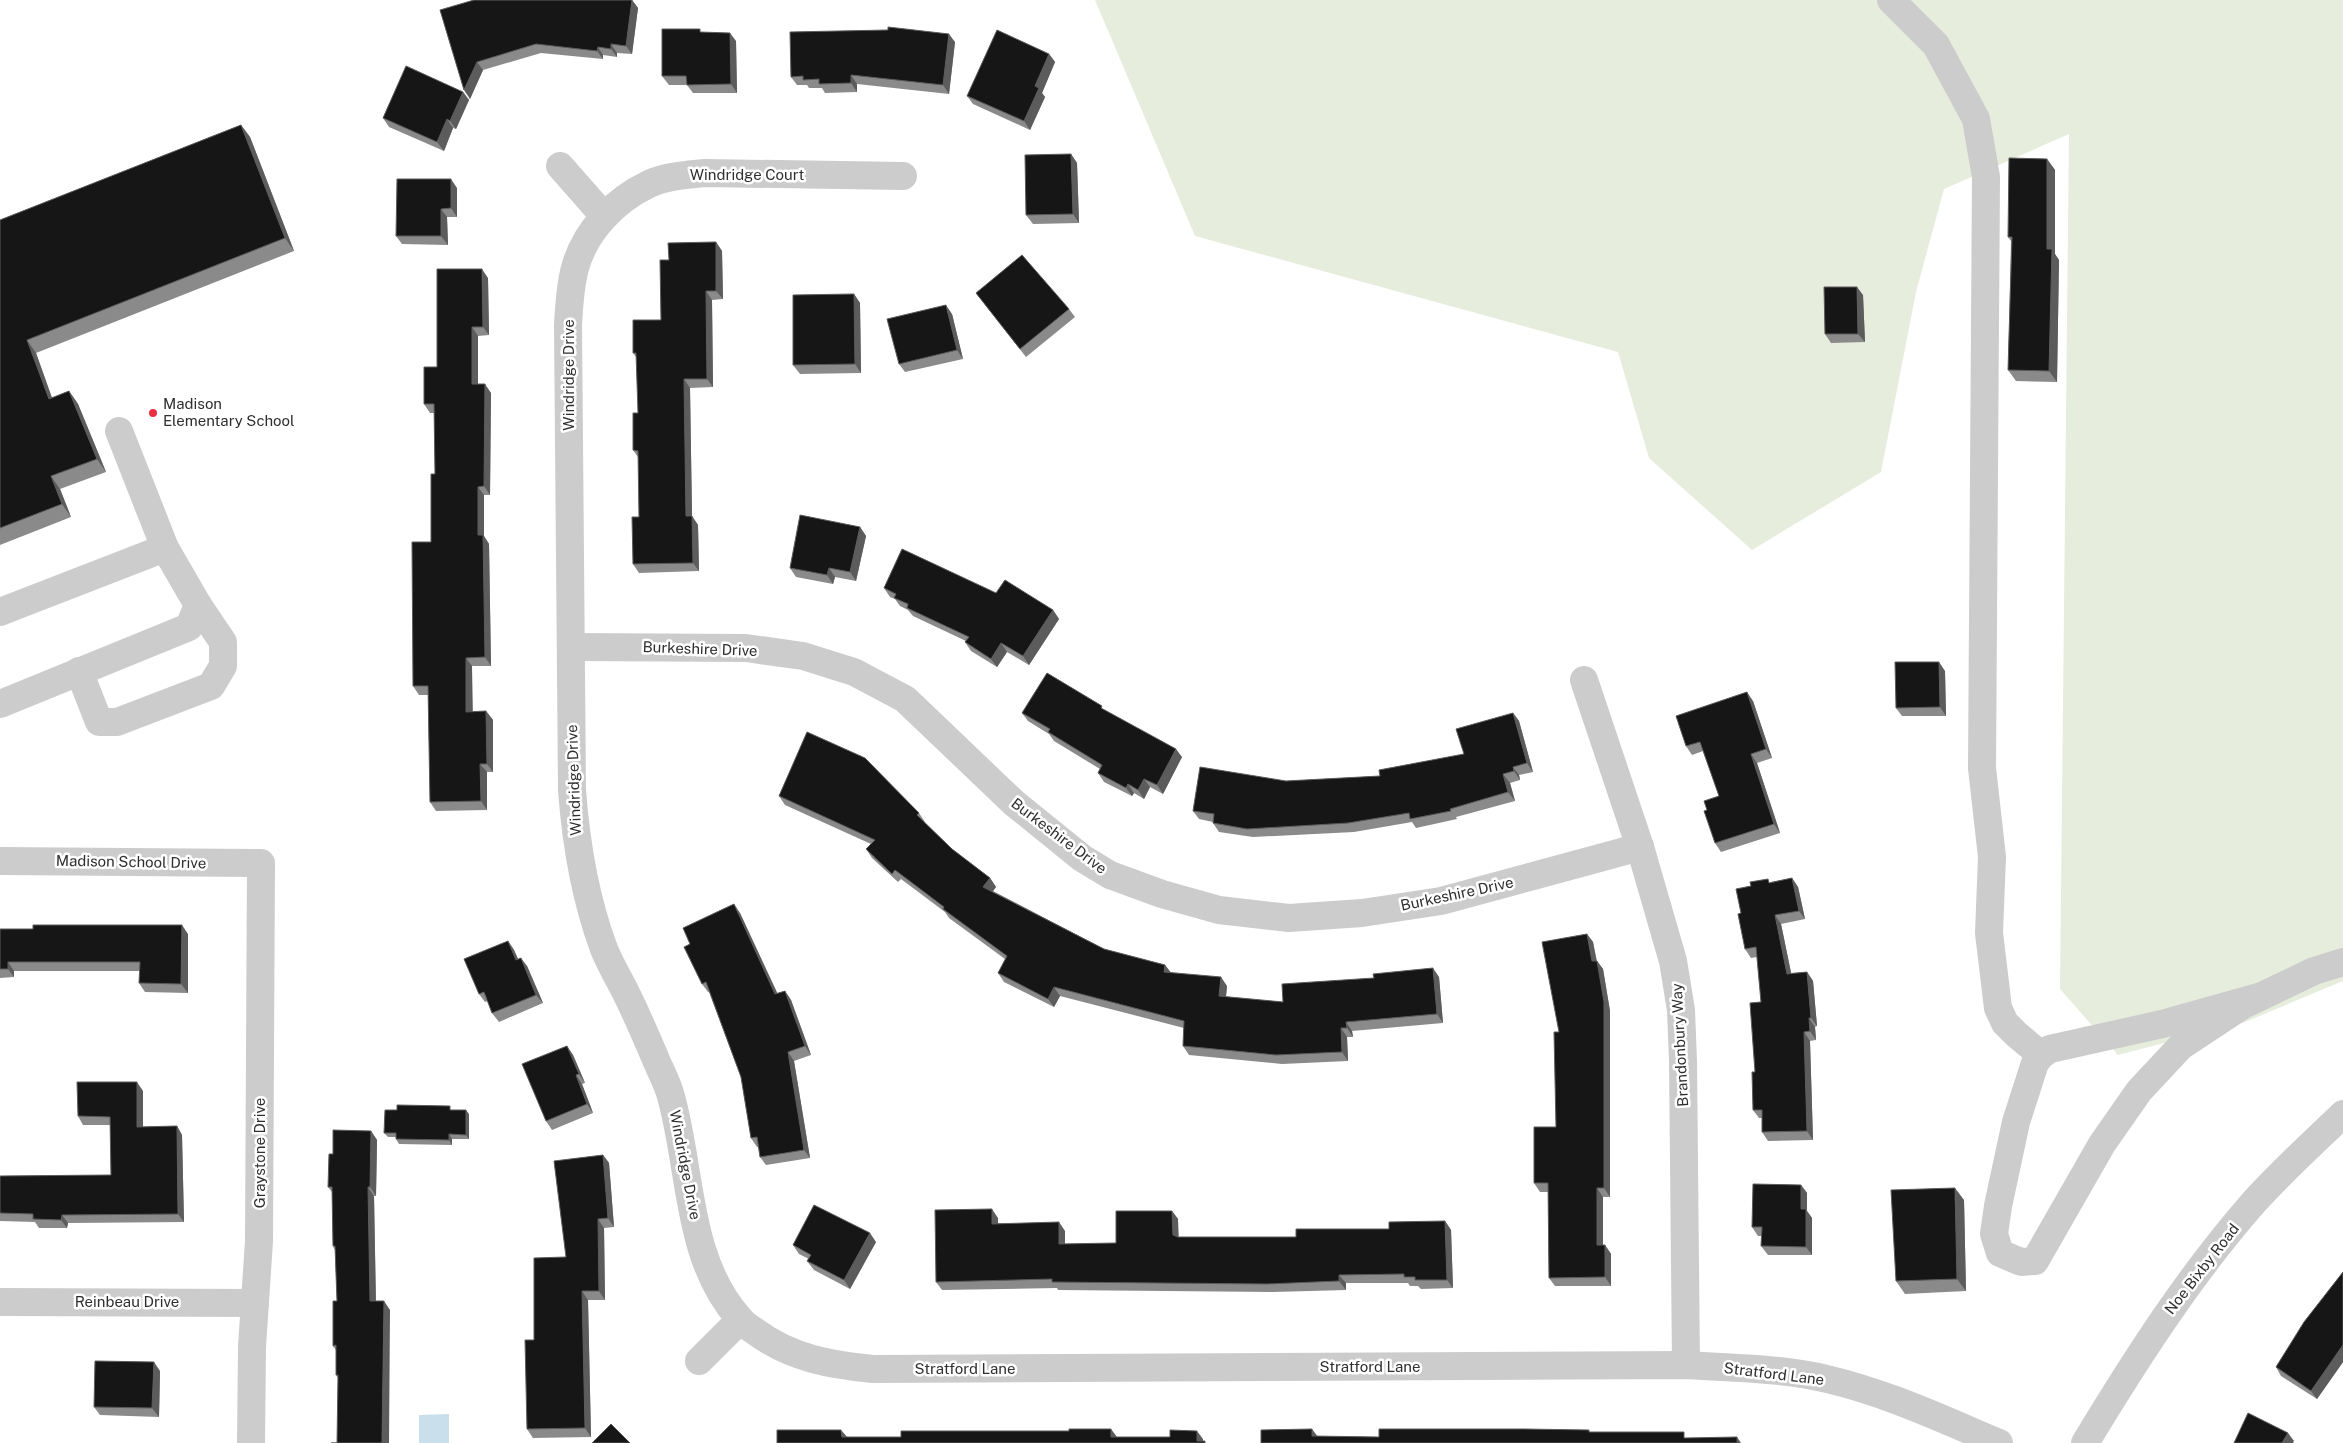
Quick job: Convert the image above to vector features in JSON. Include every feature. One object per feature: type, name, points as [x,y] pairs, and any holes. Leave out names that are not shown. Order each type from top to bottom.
[{"type":"street","points":[[1891,0],[1936,44],[1976,119],[1986,177],[1982,768],[1992,857],[1989,933],[1998,1008],[2005,1022],[2041,1055]]},
{"type":"street","points":[[560,166],[604,216]]},
{"type":"street","name":"Windridge Court","points":[[604,216],[633,193],[650,184],[676,176],[705,173],[903,176]]},
{"type":"street","name":"Windridge Drive","points":[[604,216],[587,240],[575,267],[568,325],[572,790],[576,837],[586,887],[604,950],[632,1005],[670,1091],[683,1142],[691,1201],[706,1265],[720,1295],[740,1320]]},
{"type":"street","points":[[79,672],[99,722],[116,722],[211,686],[223,666],[223,642],[198,605],[165,548],[119,430]]},
{"type":"street","points":[[0,612],[165,548]]},
{"type":"street","points":[[0,704],[189,627],[198,605]]},
{"type":"street","name":"Burkeshire Drive","points":[[571,647],[746,648],[802,656],[854,672],[905,699],[1014,803],[1082,858],[1110,875],[1162,894],[1219,910],[1289,918],[1362,913],[1432,902],[1526,879],[1640,847]]},
{"type":"street","name":"Brandonbury Way","points":[[1584,680],[1640,847],[1673,961],[1681,1010],[1684,1061],[1686,1365]]},
{"type":"street","name":"Madison School Drive","points":[[0,861],[261,863]]},
{"type":"street","name":"Graystone Drive","points":[[251,1443],[252,1347],[259,1241],[261,863]]},
{"type":"street","points":[[2262,996],[2162,1024],[2050,1049],[2041,1055],[2035,1063],[2016,1122],[1994,1234],[2000,1253],[2021,1262],[2035,1261],[2102,1144],[2139,1091],[2181,1046],[2242,1005],[2262,996],[2314,971],[2343,962]]},
{"type":"street","name":"Noe Bixby Road","points":[[2085,1443],[2151,1335],[2206,1260],[2255,1201],[2343,1114]]},
{"type":"street","name":"Reinbeau Drive","points":[[0,1302],[255,1303]]},
{"type":"street","points":[[699,1361],[740,1320]]},
{"type":"street","name":"Stratford Lane","points":[[740,1320],[769,1342],[802,1357],[837,1365],[873,1369],[1686,1365],[1769,1370],[1825,1378],[1881,1394],[1999,1443]]},
{"type":"green space","points":[[1095,0],[2343,0],[2343,981],[2245,1022],[2118,1055],[2060,989],[2069,134],[1944,189],[1916,292],[1881,472],[1752,550],[1649,458],[1618,352],[1195,236]]},
{"type":"water","points":[[449,1414],[449,1443],[419,1443],[419,1415]]},
{"type":"building","points":[[474,0],[632,0],[626,46],[611,44],[611,49],[598,47],[597,51],[536,44],[477,62],[464,90],[440,10]]},
{"type":"building","points":[[888,27],[949,34],[943,85],[851,75],[851,83],[819,84],[819,79],[803,80],[803,76],[791,77],[790,32],[888,30]]},
{"type":"building","points":[[662,29],[700,29],[700,32],[730,33],[731,84],[687,85],[686,76],[662,76]]},
{"type":"building","points":[[997,30],[1049,54],[1035,86],[1039,88],[1024,121],[967,96]]},
{"type":"building","points":[[406,66],[463,92],[450,121],[447,119],[437,142],[383,118]]},
{"type":"building","points":[[241,125],[285,238],[27,340],[49,399],[69,391],[97,459],[51,476],[62,504],[0,528],[0,220]]},
{"type":"building","points":[[1071,154],[1073,214],[1026,215],[1025,155]]},
{"type":"building","points":[[2009,158],[2047,159],[2047,249],[2052,249],[2049,371],[2008,370],[2012,237],[2008,237]]},
{"type":"building","points":[[397,179],[451,179],[451,208],[441,209],[441,236],[396,236]]},
{"type":"building","points":[[716,242],[716,291],[706,291],[707,379],[684,379],[686,516],[692,516],[693,563],[633,564],[632,517],[639,517],[638,451],[633,450],[633,413],[638,413],[636,353],[633,353],[633,320],[661,320],[660,260],[669,260],[668,243]]},
{"type":"building","points":[[1022,255],[1069,309],[1020,349],[976,293]]},
{"type":"building","points":[[437,269],[482,269],[483,327],[472,327],[472,384],[485,384],[484,486],[478,487],[478,535],[483,535],[485,657],[466,658],[466,712],[486,711],[487,764],[480,764],[481,801],[430,802],[428,686],[413,686],[412,542],[431,542],[431,474],[435,474],[434,404],[424,404],[424,367],[437,367]]},
{"type":"building","points":[[1824,287],[1857,287],[1858,334],[1825,334]]},
{"type":"building","points":[[854,294],[855,364],[793,365],[793,295]]},
{"type":"building","points":[[946,305],[957,350],[899,364],[887,319]]},
{"type":"building","points":[[800,515],[860,527],[850,572],[829,568],[827,575],[790,568]]},
{"type":"building","points":[[902,549],[996,593],[1005,580],[1053,610],[1023,656],[1001,643],[991,659],[965,642],[969,637],[907,608],[908,604],[894,598],[896,594],[884,588]]},
{"type":"building","points":[[1895,662],[1939,662],[1940,707],[1896,708]]},
{"type":"building","points":[[1047,673],[1102,706],[1101,708],[1176,749],[1157,785],[1144,779],[1138,790],[1128,784],[1126,788],[1098,773],[1102,765],[1048,732],[1050,729],[1022,713]]},
{"type":"building","points":[[1747,692],[1766,749],[1751,754],[1774,824],[1715,843],[1704,811],[1707,810],[1704,801],[1719,796],[1700,742],[1686,746],[1676,716]]},
{"type":"building","points":[[1513,713],[1527,763],[1513,767],[1514,771],[1503,774],[1508,792],[1450,809],[1451,811],[1410,819],[1409,813],[1348,823],[1247,829],[1213,823],[1214,814],[1193,811],[1200,767],[1286,781],[1380,776],[1379,770],[1464,754],[1456,729]]},
{"type":"building","points":[[807,732],[865,758],[919,813],[917,815],[952,849],[990,878],[983,887],[1104,949],[1165,965],[1164,972],[1221,977],[1219,996],[1283,1002],[1282,984],[1374,978],[1373,974],[1433,968],[1437,1014],[1346,1022],[1347,1028],[1341,1028],[1342,1052],[1276,1055],[1183,1046],[1184,1021],[1054,987],[1048,999],[998,973],[1007,956],[943,909],[944,907],[895,870],[892,874],[866,849],[875,840],[779,796]]},
{"type":"building","points":[[1792,878],[1799,911],[1775,915],[1787,974],[1807,972],[1811,1018],[1809,1018],[1810,1031],[1804,1032],[1807,1131],[1762,1132],[1762,1110],[1753,1110],[1752,1072],[1755,1072],[1750,1003],[1761,1002],[1756,947],[1745,949],[1738,914],[1741,913],[1736,889],[1751,886],[1750,882],[1768,879],[1769,883]]},
{"type":"building","points":[[734,904],[775,994],[785,991],[805,1046],[788,1052],[804,1150],[760,1157],[757,1137],[751,1138],[741,1077],[706,982],[702,984],[684,947],[690,944],[683,928]]},
{"type":"building","points":[[33,925],[182,925],[181,984],[139,983],[140,962],[8,962],[8,969],[0,969],[0,929],[33,929]]},
{"type":"building","points":[[1587,934],[1592,961],[1597,961],[1604,1002],[1604,1188],[1597,1188],[1597,1245],[1605,1245],[1605,1277],[1549,1278],[1548,1183],[1534,1183],[1534,1127],[1556,1127],[1554,1032],[1559,1032],[1542,942]]},
{"type":"building","points":[[508,941],[516,960],[521,958],[536,995],[492,1013],[484,992],[479,994],[464,959]]},
{"type":"building","points":[[567,1046],[579,1074],[576,1075],[587,1104],[546,1121],[522,1064]]},
{"type":"building","points":[[77,1082],[137,1082],[137,1127],[177,1126],[178,1214],[62,1215],[61,1220],[33,1219],[33,1214],[0,1213],[0,1176],[111,1175],[110,1117],[78,1116]]},
{"type":"building","points":[[397,1105],[450,1106],[450,1110],[466,1110],[466,1135],[449,1134],[449,1140],[396,1139],[396,1133],[384,1133],[385,1110],[397,1110]]},
{"type":"building","points":[[333,1130],[371,1131],[370,1187],[368,1187],[370,1301],[384,1301],[382,1443],[337,1443],[338,1375],[336,1375],[336,1345],[333,1346],[333,1301],[337,1301],[335,1246],[333,1246],[332,1187],[328,1187],[329,1154],[333,1154]]},
{"type":"building","points":[[603,1155],[608,1218],[598,1219],[599,1291],[582,1291],[585,1428],[527,1429],[525,1340],[534,1340],[534,1258],[566,1257],[554,1161]]},
{"type":"building","points":[[1753,1184],[1801,1185],[1801,1209],[1806,1209],[1806,1247],[1761,1246],[1762,1227],[1752,1227]]},
{"type":"building","points":[[1955,1188],[1957,1279],[1896,1281],[1891,1190]]},
{"type":"building","points":[[814,1205],[870,1233],[844,1280],[807,1261],[811,1255],[793,1245]]},
{"type":"building","points":[[992,1209],[992,1224],[1059,1222],[1059,1244],[1116,1243],[1116,1211],[1172,1211],[1173,1235],[1178,1237],[1296,1237],[1296,1229],[1389,1229],[1389,1222],[1445,1221],[1447,1280],[1415,1280],[1415,1277],[1404,1277],[1404,1274],[1339,1275],[1339,1281],[1267,1284],[1052,1282],[1052,1279],[936,1282],[935,1210]]},
{"type":"building","points":[[2343,1272],[2343,1345],[2311,1391],[2276,1367],[2304,1322]]},
{"type":"building","points":[[95,1361],[154,1362],[152,1408],[94,1407]]},
{"type":"building","points":[[2248,1413],[2288,1433],[2282,1443],[2234,1443]]},
{"type":"building","points":[[611,1424],[630,1443],[592,1443]]},
{"type":"building","points":[[1069,1429],[1111,1429],[1111,1437],[1170,1437],[1170,1430],[1197,1431],[1197,1441],[1205,1441],[1205,1443],[777,1443],[777,1430],[841,1430],[842,1437],[901,1437],[901,1431],[1069,1431]]},
{"type":"building","points":[[1312,1429],[1312,1436],[1379,1437],[1379,1429],[1684,1432],[1684,1438],[1737,1437],[1737,1443],[1261,1443],[1261,1430]]},
{"type":"place","name":"Madison Elementary School","points":[[153,413]]}]
